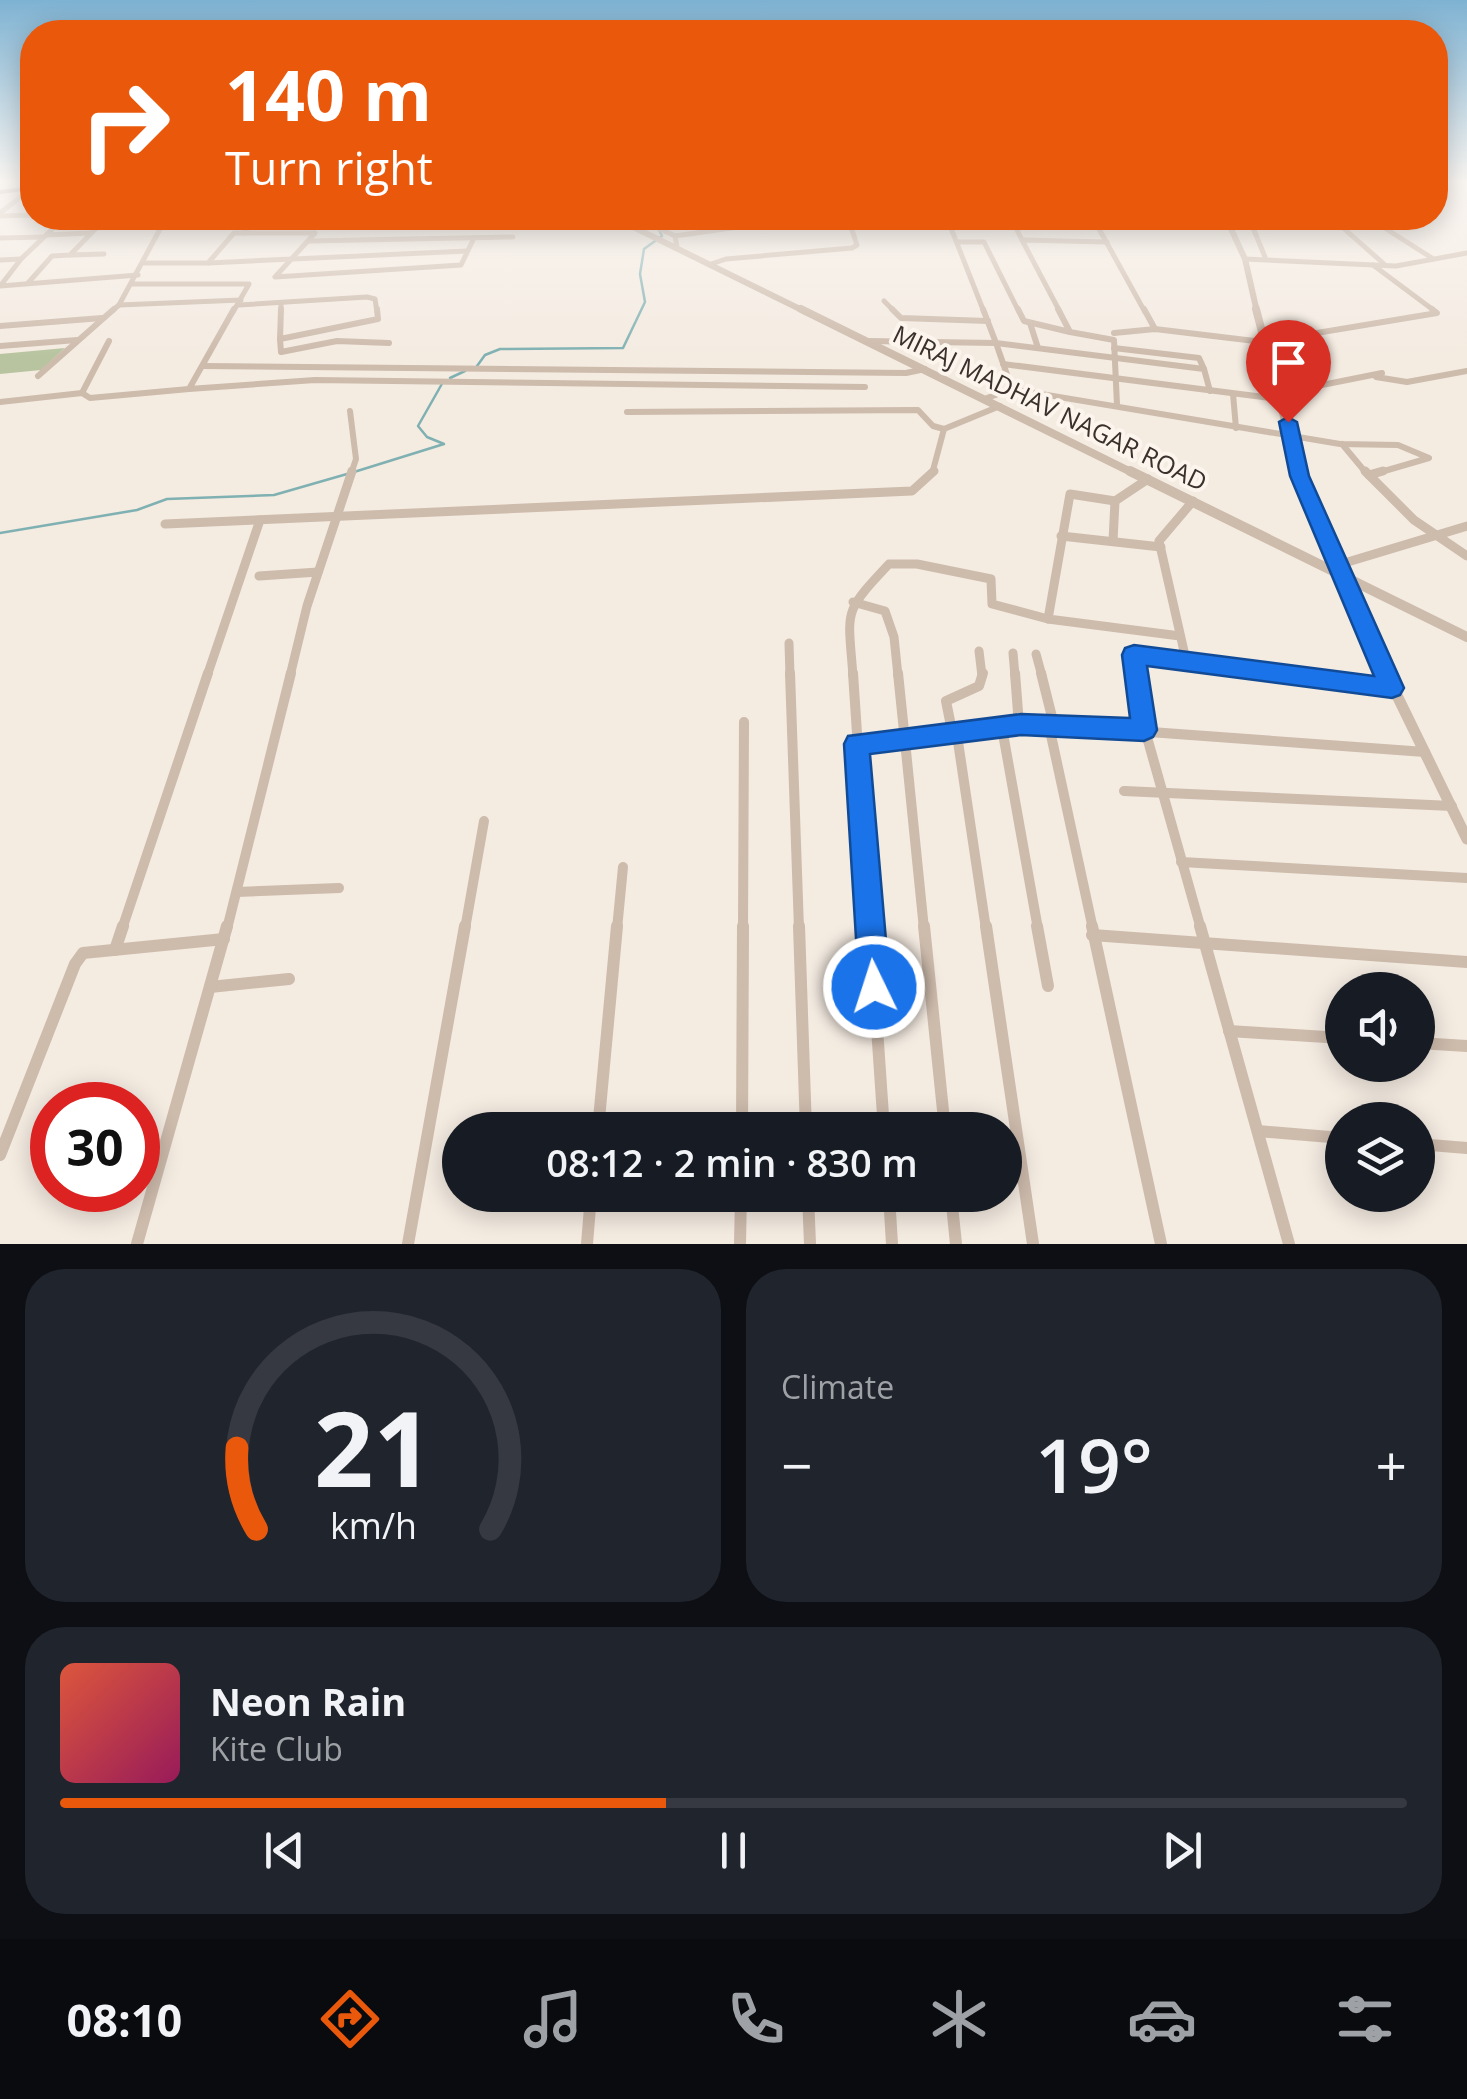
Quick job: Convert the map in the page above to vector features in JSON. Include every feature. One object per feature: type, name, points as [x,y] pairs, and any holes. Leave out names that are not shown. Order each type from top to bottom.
[{"type":"street","points":[[1,286],[41,240]]},
{"type":"street","points":[[70,255],[84,240]]},
{"type":"street","points":[[38,376],[120,305],[155,240]]},
{"type":"street","points":[[208,263],[228,240]]},
{"type":"street","points":[[341,240],[309,241],[275,277],[461,265],[473,240]]},
{"type":"street","points":[[408,252],[410,240]]},
{"type":"street","name":"MIRAJ MADHAV NAGAR ROAD","points":[[662,240],[1193,501],[1341,569],[1467,637]]},
{"type":"street","points":[[676,240],[677,247]]},
{"type":"street","points":[[711,264],[726,259],[852,248],[857,245],[855,240]]},
{"type":"street","points":[[1022,240],[1070,332]]},
{"type":"street","points":[[1024,240],[1108,242],[1155,329]]},
{"type":"street","points":[[1236,240],[1245,260],[1299,476],[1392,688],[1467,840]]},
{"type":"street","points":[[1255,240],[1265,257]]},
{"type":"street","points":[[1357,240],[1386,265]]},
{"type":"street","points":[[1400,240],[1434,259]]},
{"type":"street","points":[[1012,389],[957,242],[984,242],[1024,322],[1204,368],[1210,391]]},
{"type":"street","points":[[144,263],[238,264],[408,252],[466,252]]},
{"type":"street","points":[[1245,260],[1386,265],[1467,253]]},
{"type":"street","points":[[28,282],[52,256],[104,254]]},
{"type":"street","points":[[0,260],[22,259]]},
{"type":"street","points":[[224,284],[238,264]]},
{"type":"street","points":[[868,341],[1114,348],[1136,330],[1155,329],[1263,342],[1436,313],[1373,265]]},
{"type":"street","points":[[1,286],[138,275]]},
{"type":"street","points":[[131,284],[249,284],[189,390]]},
{"type":"street","points":[[120,305],[375,299],[378,319],[280,339]]},
{"type":"street","points":[[884,301],[901,318],[988,321]]},
{"type":"street","points":[[280,303],[282,352],[337,341],[390,343]]},
{"type":"street","points":[[0,326],[104,318]]},
{"type":"street","points":[[1030,322],[1038,348]]},
{"type":"street","points":[[0,346],[80,340]]},
{"type":"street","points":[[82,393],[108,341]]},
{"type":"street","points":[[1114,348],[1118,406]]},
{"type":"street","points":[[1003,364],[1233,394],[1278,396],[1379,375],[1408,382],[1467,371]]},
{"type":"street","points":[[203,366],[906,373],[924,369]]},
{"type":"street","points":[[0,402],[82,393],[90,398],[316,380],[865,387]]},
{"type":"street","points":[[987,398],[1012,389],[1292,437],[1342,444],[1406,445],[1429,458],[1370,475]]},
{"type":"street","points":[[1233,394],[1236,428]]},
{"type":"street","points":[[627,412],[918,410],[933,426],[944,429],[1000,406]]},
{"type":"street","points":[[137,1244],[237,892],[318,572],[356,459],[350,411]]},
{"type":"street","points":[[165,524],[912,490],[928,480],[939,463],[944,429]]},
{"type":"street","points":[[1342,444],[1386,499],[1429,536],[1467,556]]},
{"type":"street","points":[[1048,619],[1070,494],[1115,501],[1148,479]]},
{"type":"street","points":[[1112,541],[1115,501]]},
{"type":"street","points":[[1186,660],[1159,541],[1193,501]]},
{"type":"street","points":[[115,950],[260,520]]},
{"type":"street","points":[[1341,569],[1467,526]]},
{"type":"street","points":[[1061,536],[1161,547]]},
{"type":"street","points":[[883,1112],[857,744],[850,618],[853,602],[889,564],[917,564],[992,579],[992,604],[1048,619],[1180,636]]},
{"type":"street","points":[[258,576],[318,572]]},
{"type":"street","points":[[853,602],[885,611],[894,637],[943,1112]]},
{"type":"street","points":[[790,644],[805,1112]]},
{"type":"street","points":[[979,651],[979,686],[946,701],[955,736],[1032,1244]]},
{"type":"street","points":[[1013,653],[1019,725]]},
{"type":"street","points":[[1036,654],[1092,935],[1161,1244]]},
{"type":"street","points":[[1290,1244],[1144,730],[1134,655],[1392,688]]},
{"type":"street","points":[[742,1112],[744,722]]},
{"type":"street","points":[[857,744],[955,736],[1019,725],[1051,725],[1425,752]]},
{"type":"street","points":[[1002,728],[1048,986]]},
{"type":"street","points":[[1124,791],[1452,806]]},
{"type":"street","points":[[408,1244],[484,821]]},
{"type":"street","points":[[1180,862],[1467,878]]},
{"type":"street","points":[[600,1112],[622,868]]},
{"type":"street","points":[[237,892],[339,888]]},
{"type":"street","points":[[1092,935],[1467,962]]},
{"type":"street","points":[[0,1154],[75,964],[83,953],[224,939]]},
{"type":"street","points":[[210,987],[290,979]]},
{"type":"street","points":[[1229,1030],[1325,1037]]},
{"type":"street","points":[[1435,1044],[1467,1046]]},
{"type":"street","points":[[1258,1131],[1325,1137]]},
{"type":"street","points":[[1435,1145],[1467,1148]]},
{"type":"street","points":[[587,1244],[590,1212]]},
{"type":"street","points":[[740,1244],[741,1212]]},
{"type":"street","points":[[809,1212],[810,1244]]},
{"type":"street","points":[[890,1212],[892,1244]]},
{"type":"street","points":[[953,1212],[956,1244]]},
{"type":"green space","points":[[65,348],[41,370],[0,374],[0,354]]},
{"type":"waterway","points":[[477,366],[485,355],[500,349],[623,348],[645,302],[640,274],[644,249],[656,240]]},
{"type":"waterway","points":[[450,378],[465,371]]},
{"type":"waterway","points":[[354,472],[444,444],[427,437],[418,426],[443,382]]},
{"type":"waterway","points":[[0,533],[137,510],[167,499],[274,495],[347,474]]},
{"type":"route","points":[[874,987],[857,744],[953,736],[1021,725],[1144,730],[1134,655],[1392,688],[1299,476],[1288,422]]}]
